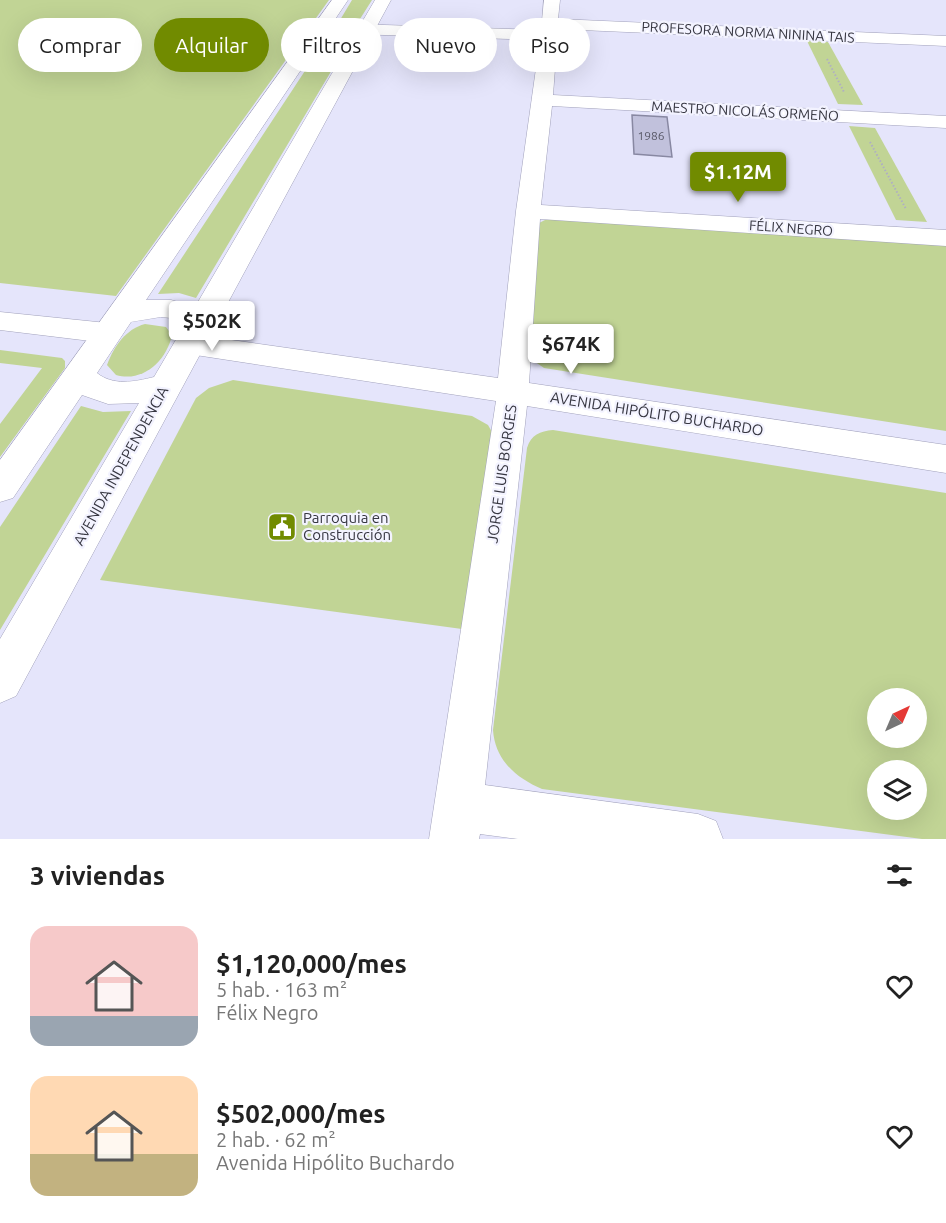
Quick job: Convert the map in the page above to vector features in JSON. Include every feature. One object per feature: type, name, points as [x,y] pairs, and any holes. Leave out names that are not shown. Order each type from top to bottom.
[{"type":"street","points":[[328,18],[340,0]]},
{"type":"street","name":"AVENIDA INDEPENDENCIA","points":[[373,18],[383,0]]},
{"type":"street","name":"JORGE LUIS BORGES","points":[[550,18],[552,0]]},
{"type":"street","name":"PROFESORA NORMA NININA TAIS","points":[[382,30],[509,30]]},
{"type":"street","name":"PROFESORA NORMA NININA TAIS","points":[[590,31],[814,35],[946,41]]},
{"type":"street","points":[[0,488],[290,72]]},
{"type":"street","name":"AVENIDA INDEPENDENCIA","points":[[0,681],[342,72]]},
{"type":"street","name":"JORGE LUIS BORGES","points":[[456,822],[513,392],[528,211],[545,72]]},
{"type":"street","name":"MAESTRO NICOLÁS ORMEÑO","points":[[543,100],[946,122]]},
{"type":"street","name":"FÉLIX NEGRO","points":[[528,211],[946,238]]},
{"type":"street","name":"AVENIDA HIPÓLITO BUCHARDO","points":[[112,325],[144,309],[167,307],[191,315],[195,334],[513,392],[946,459]]},
{"type":"street","points":[[0,321],[112,325]]},
{"type":"street","points":[[79,374],[91,386],[106,392],[128,393],[166,385]]},
{"type":"street","points":[[456,822],[698,839]]},
{"type":"path","points":[[814,35],[920,236]]},
{"type":"green space","points":[[0,0],[329,0],[316,18],[281,18],[281,67],[116,296],[0,283]]},
{"type":"green space","points":[[352,0],[372,0],[361,18],[341,18]]},
{"type":"green space","points":[[807,41],[828,42],[863,105],[838,104]]},
{"type":"green space","points":[[304,72],[331,72],[196,298],[179,293],[158,294]]},
{"type":"green space","points":[[849,126],[875,128],[927,222],[896,220]]},
{"type":"green space","points":[[547,219],[946,245],[946,431],[544,368],[531,359],[529,352],[539,223]]},
{"type":"green space","points":[[145,324],[166,327],[172,335],[165,353],[159,361],[144,372],[126,377],[116,375],[107,365],[113,351],[126,334]]},
{"type":"green space","points":[[0,350],[62,358],[65,361],[65,368],[0,457],[0,424],[42,368],[0,363]]},
{"type":"green space","points":[[233,380],[472,416],[488,425],[492,432],[462,629],[100,580],[196,398],[209,388]]},
{"type":"green space","points":[[81,406],[103,412],[131,411],[0,630],[0,527]]},
{"type":"green space","points":[[553,430],[946,493],[946,839],[922,839],[542,789],[508,767],[498,750],[493,730],[527,448],[534,437]]},
{"type":"building","points":[[632,115],[667,117],[672,157],[634,154]]},
{"type":"place","name":"Parroquia en Construcción","points":[[282,527]]}]
